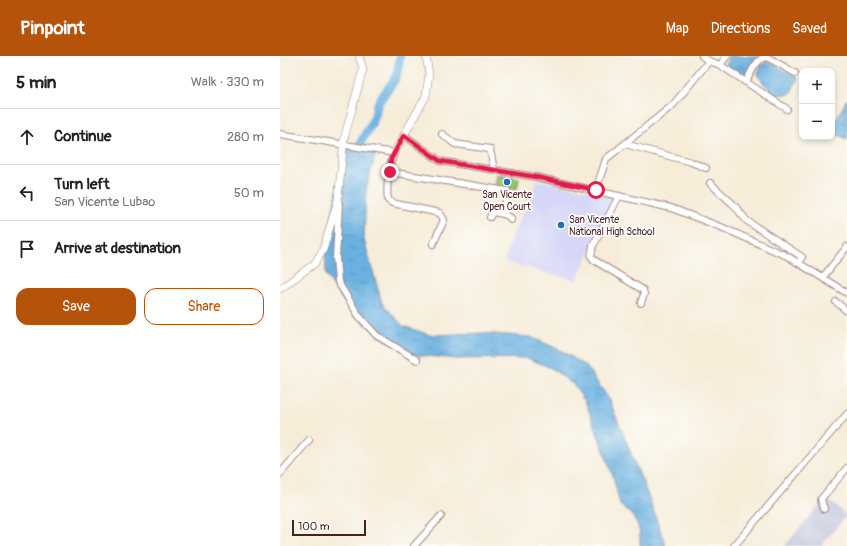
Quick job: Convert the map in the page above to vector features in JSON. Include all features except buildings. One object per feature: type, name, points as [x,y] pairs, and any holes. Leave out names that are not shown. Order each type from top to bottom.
[{"type":"street","points":[[360,56],[364,69],[349,119],[344,144],[338,200],[336,258],[338,282],[358,316],[376,335],[416,360]]},
{"type":"street","points":[[426,56],[429,74],[426,96],[394,153],[387,194],[388,200],[392,203],[440,213],[443,217],[442,226],[433,244]]},
{"type":"street","points":[[702,56],[709,61],[720,65],[787,109]]},
{"type":"street","points":[[720,65],[727,56]]},
{"type":"street","points":[[744,82],[747,80],[758,61],[767,57],[795,73]]},
{"type":"street","points":[[596,190],[606,159],[673,105],[709,61]]},
{"type":"street","points":[[280,134],[394,153]]},
{"type":"street","points":[[442,134],[455,144],[490,149],[494,170]]},
{"type":"street","points":[[404,135],[440,161],[596,190],[671,208],[721,227],[799,263],[847,292]]},
{"type":"street","points":[[625,144],[690,162],[706,168]]},
{"type":"street","points":[[390,172],[508,191],[504,214]]},
{"type":"street","points":[[710,183],[734,205],[747,221],[802,257],[799,263]]},
{"type":"street","points":[[619,196],[593,246],[591,256],[594,260],[644,290],[641,303]]},
{"type":"street","points":[[280,289],[314,264],[325,247],[338,200]]},
{"type":"street","points":[[490,217],[492,212],[504,214],[511,218],[511,220]]},
{"type":"street","points":[[823,277],[847,247]]},
{"type":"street","points":[[836,302],[847,311]]},
{"type":"street","points":[[734,546],[847,414]]},
{"type":"street","points":[[280,474],[308,440]]},
{"type":"street","points":[[824,509],[821,499],[847,468]]},
{"type":"street","points":[[414,546],[441,516]]},
{"type":"shaded area","name":"San Vicente National High School","points":[[537,180],[617,196],[576,280],[504,262],[513,232],[523,214],[532,189],[535,189]]},
{"type":"shaded area","points":[[825,497],[847,515],[821,546],[785,546]]},
{"type":"green space","name":"San Vicente Open Court","points":[[497,174],[519,178],[517,189],[495,186]]},
{"type":"water","points":[[728,56],[758,56],[745,77],[726,65]]},
{"type":"water","points":[[768,61],[798,78],[790,94],[776,95],[763,83],[758,75],[761,65]]},
{"type":"water","points":[[847,99],[847,139],[835,133],[835,121]]},
{"type":"water","points":[[345,147],[376,152],[366,190],[364,240],[382,303],[403,326],[430,335],[483,333],[531,337],[562,351],[586,366],[609,399],[649,498],[666,546],[640,546],[640,532],[634,518],[620,505],[613,476],[586,403],[574,385],[551,368],[527,358],[456,359],[409,354],[386,340],[352,314],[326,275],[325,252]]},
{"type":"waterway","points":[[355,155],[374,118],[379,102],[396,77],[400,56]]},
{"type":"place","name":"San Vicente Open Court","points":[[507,182]]},
{"type":"place","name":"San Vicente National High School","points":[[561,225]]},
{"type":"route","points":[[390,172],[391,159],[404,135],[440,161],[536,177],[596,190]]}]
